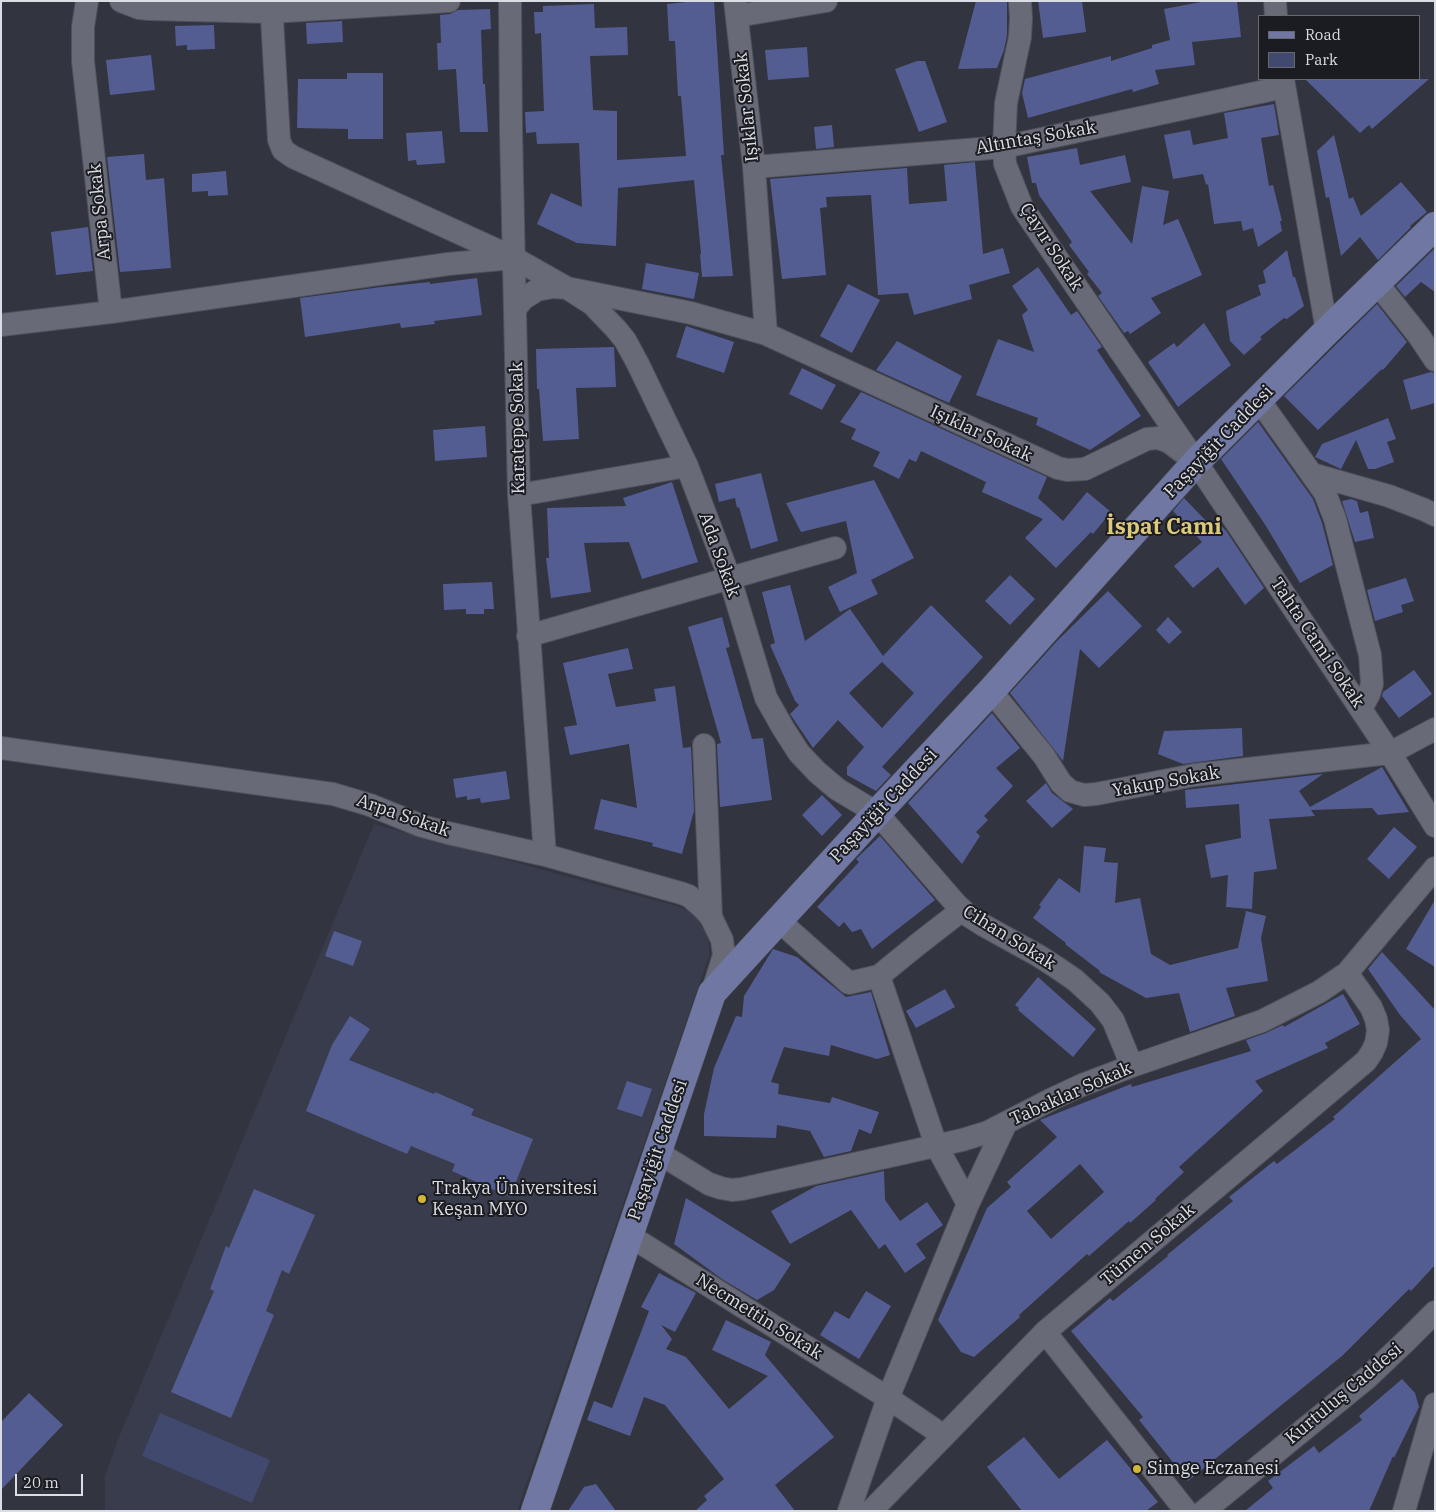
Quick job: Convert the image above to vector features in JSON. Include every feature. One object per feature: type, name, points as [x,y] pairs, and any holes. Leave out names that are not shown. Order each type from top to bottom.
[{"type":"main road","name":"Paşayiğit Caddesi","points":[[535,1511],[712,993],[876,813],[991,691],[1196,462],[1435,226]]},
{"type":"street","name":"Arpa Sokak","points":[[87,1],[83,26],[83,61],[111,312]]},
{"type":"street","points":[[121,1],[139,8],[149,9],[449,1]]},
{"type":"street","name":"Karatepe Sokak","points":[[510,1],[519,495],[545,855]]},
{"type":"street","points":[[736,8],[826,1]]},
{"type":"street","name":"Çayır Sokak","points":[[1020,1],[1020,37],[1006,103],[1005,164],[1022,207],[1196,462]]},
{"type":"street","points":[[1274,1],[1276,15]]},
{"type":"street","name":"Işıklar Sokak","points":[[271,7],[279,140],[283,150],[293,157],[514,258],[567,288],[691,313],[766,334],[1058,468],[1067,470],[1085,469],[1147,438],[1158,438],[1169,442],[1196,462]]},
{"type":"street","name":"Işıklar Sokak","points":[[736,8],[754,167],[766,334]]},
{"type":"street","points":[[1283,83],[1327,331]]},
{"type":"street","name":"Altıntaş Sokak","points":[[754,167],[1004,147],[1283,83]]},
{"type":"street","points":[[1,325],[111,312],[448,264],[514,258]]},
{"type":"street","points":[[1376,283],[1419,336],[1435,360]]},
{"type":"street","points":[[515,309],[523,299],[536,290],[553,287],[567,288]]},
{"type":"street","name":"Ada Sokak","points":[[567,288],[592,304],[607,318],[625,340],[654,394],[687,466],[730,580],[766,698],[783,728],[799,753],[817,772],[837,789],[876,813]]},
{"type":"street","points":[[1259,400],[1325,493],[1335,519],[1370,655],[1372,684],[1361,709]]},
{"type":"street","name":"Tahta Cami Sokak","points":[[1196,462],[1390,753],[1435,826]]},
{"type":"street","points":[[519,495],[687,466]]},
{"type":"street","points":[[1312,474],[1432,507]]},
{"type":"street","points":[[528,636],[730,580],[835,548]]},
{"type":"street","name":"Yakup Sokak","points":[[991,691],[1041,752],[1061,783],[1070,791],[1080,794],[1091,795],[1194,775],[1390,753]]},
{"type":"street","points":[[1390,753],[1435,730]]},
{"type":"street","points":[[704,745],[716,926],[723,944],[724,955],[712,993]]},
{"type":"street","name":"Arpa Sokak","points":[[1,748],[333,794],[370,804],[422,826],[545,855],[681,893],[697,902],[716,926],[726,943],[736,950],[748,948],[770,929]]},
{"type":"street","name":"Cihan Sokak","points":[[876,813],[962,910],[982,925],[1056,967],[1087,991],[1108,1011],[1132,1066]]},
{"type":"street","name":"Tabaklar Sokak","points":[[657,1152],[709,1184],[732,1190],[976,1136],[1052,1099],[1132,1066],[1262,1021],[1312,996],[1346,973],[1435,868]]},
{"type":"street","points":[[770,929],[849,983],[880,976],[916,945],[962,910]]},
{"type":"street","name":"Tümen Sokak","points":[[870,1511],[1045,1332],[1366,1061],[1376,1043],[1378,1030],[1376,1019],[1371,1007],[1346,973]]},
{"type":"street","points":[[880,976],[936,1145],[968,1204]]},
{"type":"street","points":[[848,1511],[888,1398],[968,1204],[1006,1123]]},
{"type":"street","name":"Necmettin Sokak","points":[[630,1236],[888,1398],[944,1436]]},
{"type":"street","name":"Kurtuluş Caddesi","points":[[1204,1511],[1367,1378],[1435,1312]]},
{"type":"street","points":[[1045,1332],[1186,1511]]},
{"type":"street","points":[[1404,1511],[1435,1404]]},
{"type":"shaded area","name":"Trakya Üniversitesi Keşan MYO","points":[[374,824],[680,907],[691,913],[700,922],[709,945],[709,956],[517,1511],[105,1511],[105,1476],[117,1442]]},
{"type":"green space","points":[[160,1413],[270,1460],[252,1503],[142,1456]]},
{"type":"building","points":[[714,1],[724,155],[721,155],[733,276],[702,277],[694,180],[618,188],[616,246],[577,243],[537,224],[551,193],[582,207],[579,143],[537,144],[536,132],[526,133],[525,112],[544,111],[541,33],[535,34],[534,12],[543,12],[543,6],[594,4],[595,28],[627,27],[628,55],[590,56],[593,110],[617,111],[617,160],[686,156],[681,96],[678,96],[675,41],[669,41],[667,4]]},
{"type":"building","points":[[976,1],[1007,1],[1007,35],[1004,50],[997,68],[958,69]]},
{"type":"building","points":[[1038,1],[1082,1],[1086,32],[1043,38]]},
{"type":"building","points":[[1206,1],[1237,1],[1241,37],[1192,42],[1195,65],[1155,70],[1159,84],[1133,92],[1132,89],[1028,118],[1022,93],[1025,79],[1111,56],[1111,61],[1152,48],[1152,45],[1170,40],[1164,9]]},
{"type":"building","points":[[490,9],[491,29],[481,30],[483,84],[485,84],[488,132],[460,132],[456,69],[438,70],[437,43],[441,43],[440,15],[450,14],[458,10]]},
{"type":"building","points":[[342,21],[343,42],[307,44],[306,23]]},
{"type":"building","points":[[214,25],[215,49],[187,50],[187,45],[176,46],[175,26]]},
{"type":"building","points":[[807,47],[809,77],[768,80],[765,50]]},
{"type":"building","points":[[151,55],[155,90],[110,95],[106,60]]},
{"type":"building","points":[[917,61],[925,61],[947,122],[919,132],[895,69]]},
{"type":"building","points":[[347,73],[383,73],[383,139],[348,139],[348,129],[297,128],[298,79],[347,79]]},
{"type":"building","points":[[1429,79],[1372,129],[1369,125],[1360,133],[1306,80]]},
{"type":"building","points":[[1274,104],[1279,135],[1261,138],[1269,186],[1273,185],[1282,221],[1280,221],[1282,231],[1258,247],[1253,228],[1243,231],[1241,221],[1214,224],[1208,184],[1206,185],[1203,174],[1173,179],[1164,135],[1190,130],[1193,145],[1228,138],[1224,113]]},
{"type":"building","points":[[832,125],[834,147],[816,149],[814,127]]},
{"type":"building","points":[[442,131],[445,163],[417,165],[416,160],[408,161],[406,133]]},
{"type":"building","points":[[1334,135],[1349,199],[1353,197],[1361,216],[1401,182],[1427,212],[1410,226],[1378,260],[1360,237],[1341,256],[1329,197],[1326,198],[1317,151]]},
{"type":"building","points":[[1077,148],[1080,165],[1125,155],[1131,182],[1090,191],[1132,244],[1142,186],[1169,191],[1163,225],[1178,219],[1202,275],[1151,298],[1161,313],[1130,334],[1128,331],[1124,333],[1098,296],[1102,293],[1087,274],[1089,272],[1069,245],[1072,242],[1039,195],[1036,183],[1032,183],[1027,157]]},
{"type":"building","points":[[144,154],[146,180],[164,178],[171,268],[120,272],[107,157]]},
{"type":"building","points":[[975,162],[983,254],[1003,248],[1010,273],[969,285],[972,299],[914,315],[908,293],[878,295],[871,195],[826,197],[827,207],[820,208],[826,275],[782,279],[770,179],[907,168],[909,204],[947,201],[944,165]]},
{"type":"building","points":[[226,171],[228,195],[208,196],[208,191],[192,192],[192,174]]},
{"type":"building","points":[[88,227],[93,271],[56,275],[51,232]]},
{"type":"building","points":[[1434,249],[1435,292],[1421,282],[1405,297],[1396,286]]},
{"type":"building","points":[[1287,250],[1293,277],[1295,277],[1304,306],[1287,319],[1284,318],[1260,337],[1262,339],[1244,355],[1230,341],[1226,311],[1261,295],[1258,285],[1266,283],[1263,271]]},
{"type":"building","points":[[646,263],[699,273],[694,299],[642,289]]},
{"type":"building","points":[[1038,267],[1071,315],[1077,311],[1102,347],[1097,350],[1141,416],[1090,450],[1036,425],[1038,418],[976,395],[998,339],[1034,352],[1022,315],[1028,310],[1012,286]]},
{"type":"building","points":[[477,278],[482,315],[434,321],[435,324],[401,328],[400,323],[305,337],[300,298],[381,287],[430,282],[430,284]]},
{"type":"building","points":[[848,284],[880,300],[852,353],[820,336]]},
{"type":"building","points":[[1377,304],[1407,342],[1383,370],[1318,430],[1284,396]]},
{"type":"building","points":[[1204,323],[1231,365],[1178,407],[1148,362],[1174,343],[1177,347]]},
{"type":"building","points":[[686,326],[734,342],[724,373],[676,357]]},
{"type":"building","points":[[897,341],[962,376],[949,403],[876,370]]},
{"type":"building","points":[[614,347],[616,387],[576,388],[579,439],[543,441],[539,389],[537,389],[536,349]]},
{"type":"building","points":[[802,368],[836,385],[822,410],[789,394]]},
{"type":"building","points":[[1431,372],[1435,373],[1435,403],[1411,410],[1403,380]]},
{"type":"building","points":[[861,392],[1047,477],[1038,498],[1063,521],[1087,492],[1111,512],[1093,534],[1091,532],[1056,568],[1025,538],[1043,519],[982,492],[986,482],[921,451],[916,462],[909,459],[899,479],[873,466],[880,452],[851,439],[856,429],[840,422]]},
{"type":"building","points":[[1388,418],[1396,439],[1387,442],[1394,462],[1375,469],[1368,469],[1356,440],[1341,469],[1315,457],[1322,444]]},
{"type":"building","points":[[1258,422],[1313,499],[1322,523],[1333,565],[1300,583],[1266,526],[1221,459]]},
{"type":"building","points":[[485,426],[487,457],[435,461],[433,430]]},
{"type":"building","points":[[761,473],[778,541],[751,549],[735,498],[719,502],[715,484]]},
{"type":"building","points":[[874,480],[914,558],[871,580],[878,594],[840,612],[828,587],[857,573],[846,521],[801,532],[786,503]]},
{"type":"building","points":[[672,482],[698,562],[642,579],[629,542],[584,543],[591,592],[551,598],[546,558],[549,558],[547,508],[626,506],[623,498]]},
{"type":"building","points":[[1184,498],[1211,526],[1217,521],[1227,532],[1264,588],[1245,605],[1218,567],[1193,588],[1174,566],[1202,542],[1173,511]]},
{"type":"building","points":[[1351,499],[1357,501],[1360,513],[1368,511],[1374,538],[1355,542],[1342,501]]},
{"type":"building","points":[[1010,575],[1035,599],[1010,625],[985,601]]},
{"type":"building","points":[[1406,578],[1414,601],[1401,605],[1403,612],[1375,621],[1367,590]]},
{"type":"building","points":[[492,582],[494,609],[484,609],[484,614],[466,614],[466,609],[444,610],[443,584]]},
{"type":"building","points":[[790,585],[805,641],[850,609],[883,656],[931,605],[983,657],[882,767],[891,775],[876,791],[847,775],[847,767],[864,747],[838,720],[813,748],[790,714],[799,705],[795,701],[770,645],[775,643],[762,592]],"holes":[[[882,662],[914,693],[882,728],[849,693]]]},
{"type":"building","points":[[1108,591],[1142,626],[1099,668],[1080,649],[1063,761],[1010,693],[1057,641]]},
{"type":"building","points":[[722,617],[730,647],[726,648],[752,739],[763,738],[772,800],[720,807],[717,744],[721,743],[688,627]]},
{"type":"building","points":[[1168,617],[1182,632],[1169,644],[1156,630]]},
{"type":"building","points":[[628,648],[633,669],[608,674],[616,707],[656,701],[654,689],[675,686],[683,748],[691,747],[694,811],[682,854],[652,846],[653,843],[594,829],[601,799],[637,808],[629,744],[570,755],[564,727],[577,725],[563,663]]},
{"type":"building","points":[[1414,670],[1432,694],[1399,718],[1382,696],[1383,692]]},
{"type":"building","points":[[992,713],[1020,748],[996,768],[1013,786],[984,816],[988,820],[976,832],[980,836],[962,864],[908,803]]},
{"type":"building","points":[[1242,728],[1243,756],[1183,764],[1158,754],[1164,731]]},
{"type":"building","points":[[1382,767],[1409,812],[1378,815],[1372,808],[1311,810],[1315,816],[1269,819],[1277,869],[1254,872],[1252,909],[1226,907],[1228,875],[1211,878],[1205,845],[1241,838],[1239,804],[1186,808],[1185,790],[1323,774],[1299,791],[1310,807]]},
{"type":"building","points":[[506,771],[510,799],[481,803],[480,798],[467,800],[467,796],[456,798],[453,779]]},
{"type":"building","points":[[1046,783],[1052,793],[1073,809],[1052,828],[1026,801]]},
{"type":"building","points":[[822,795],[842,815],[822,836],[802,815]]},
{"type":"building","points":[[1394,827],[1417,847],[1389,879],[1367,859]]},
{"type":"building","points":[[880,836],[935,900],[872,949],[861,929],[852,932],[844,922],[839,927],[817,907],[859,862],[856,859]]},
{"type":"building","points":[[1084,846],[1106,848],[1104,862],[1118,863],[1115,903],[1140,898],[1151,954],[1170,965],[1238,948],[1246,911],[1266,916],[1261,938],[1268,981],[1226,988],[1235,1016],[1190,1032],[1179,993],[1146,998],[1099,972],[1066,943],[1033,918],[1041,907],[1039,905],[1059,878],[1080,893]]},
{"type":"building","points":[[1435,900],[1435,967],[1406,949]]},
{"type":"building","points":[[334,931],[362,941],[353,966],[325,956]]},
{"type":"building","points":[[773,949],[797,957],[846,997],[871,992],[890,1055],[877,1059],[831,1045],[829,1056],[784,1047],[771,1082],[779,1084],[778,1094],[830,1103],[832,1097],[879,1112],[871,1134],[859,1129],[851,1151],[824,1157],[810,1131],[777,1125],[776,1138],[704,1136],[704,1114],[714,1068],[736,1016],[742,1017],[744,996]]},
{"type":"building","points":[[1382,952],[1435,1010],[1435,1265],[1411,1291],[1409,1289],[1342,1356],[1188,1481],[1139,1420],[1143,1417],[1071,1331],[1110,1298],[1113,1301],[1233,1201],[1229,1197],[1274,1161],[1277,1164],[1335,1119],[1333,1117],[1421,1039],[1400,1015],[1368,969]]},
{"type":"building","points":[[1038,977],[1096,1029],[1073,1057],[1018,1010],[1019,1008],[1015,1005]]},
{"type":"building","points":[[945,989],[955,1007],[916,1028],[906,1011]]},
{"type":"building","points":[[1343,994],[1360,1024],[1325,1043],[1328,1048],[1255,1081],[1263,1091],[1179,1167],[1184,1172],[1156,1200],[1089,1256],[1087,1254],[974,1357],[961,1352],[938,1320],[987,1208],[1011,1187],[1007,1182],[1057,1137],[1040,1120],[1131,1084],[1132,1087],[1251,1051],[1246,1040],[1283,1025],[1284,1027]],"holes":[[[1080,1164],[1104,1192],[1051,1239],[1027,1211]]]},
{"type":"building","points":[[350,1016],[370,1029],[349,1060],[434,1094],[435,1092],[474,1109],[471,1115],[533,1139],[510,1197],[452,1171],[455,1164],[411,1146],[407,1154],[306,1111],[332,1045]]},
{"type":"building","points":[[627,1081],[652,1089],[642,1117],[617,1109]]},
{"type":"building","points":[[884,1171],[885,1200],[900,1221],[927,1202],[943,1225],[916,1244],[926,1258],[905,1273],[885,1244],[879,1249],[851,1210],[790,1244],[771,1211],[816,1186]]},
{"type":"building","points":[[254,1189],[315,1215],[289,1274],[282,1270],[266,1311],[274,1315],[231,1418],[171,1392],[214,1291],[210,1289],[226,1246],[229,1248]]},
{"type":"building","points":[[686,1198],[791,1264],[774,1290],[757,1300],[722,1279],[674,1244]]},
{"type":"building","points":[[659,1273],[696,1293],[675,1332],[661,1325],[672,1339],[666,1349],[686,1357],[729,1409],[768,1376],[712,1350],[726,1320],[771,1342],[765,1355],[834,1437],[775,1485],[795,1511],[695,1511],[707,1500],[704,1496],[724,1479],[665,1405],[644,1397],[630,1436],[587,1420],[594,1401],[612,1408],[649,1311],[641,1307]]},
{"type":"building","points":[[866,1291],[891,1306],[859,1359],[820,1335],[835,1311],[849,1319]]},
{"type":"building","points":[[1402,1379],[1415,1393],[1419,1407],[1394,1458],[1393,1456],[1369,1511],[1245,1511],[1273,1488],[1268,1481],[1314,1446],[1319,1453],[1362,1420],[1359,1416]]},
{"type":"building","points":[[29,1393],[63,1425],[1,1490],[1,1422]]},
{"type":"building","points":[[1024,1437],[1059,1479],[1107,1440],[1158,1502],[1146,1511],[1022,1511],[987,1467]]},
{"type":"building","points":[[596,1484],[616,1511],[568,1511],[584,1487]]},
{"type":"place","name":"Trakya Üniversitesi Keşan MYO","points":[[422,1199]]},
{"type":"place","name":"Simge Eczanesi","points":[[1137,1469]]},
{"type":"district","name":"İspat Cami","points":[[1164,528]]}]
